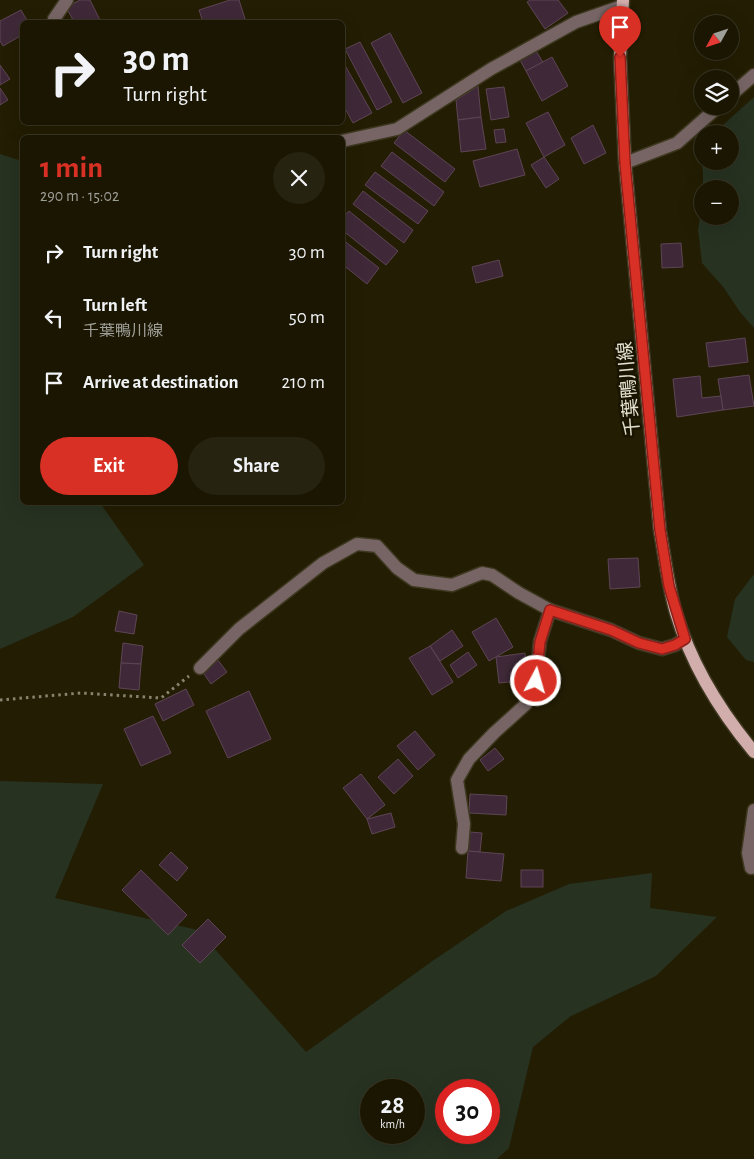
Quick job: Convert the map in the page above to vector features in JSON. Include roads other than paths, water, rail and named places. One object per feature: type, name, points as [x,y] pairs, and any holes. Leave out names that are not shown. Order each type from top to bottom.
[{"type":"main road","name":"千葉鴨川線","points":[[623,3],[620,57],[625,163],[660,530],[669,586],[685,639],[711,691],[754,752]]},
{"type":"street","points":[[54,19],[67,0]]},
{"type":"street","points":[[345,140],[397,129],[490,69],[576,22],[623,3]]},
{"type":"street","points":[[739,88],[754,75]]},
{"type":"street","points":[[625,163],[677,143],[709,115]]},
{"type":"street","points":[[200,668],[238,629],[323,563],[357,544],[376,546],[397,568],[414,580],[452,585],[482,573],[492,575],[550,610],[611,630],[639,643],[662,649],[675,645],[685,639]]},
{"type":"street","points":[[462,848],[464,824],[457,780],[469,759],[526,704],[536,681],[540,642],[550,610]]},
{"type":"street","points":[[751,868],[748,853],[754,810]]}]
